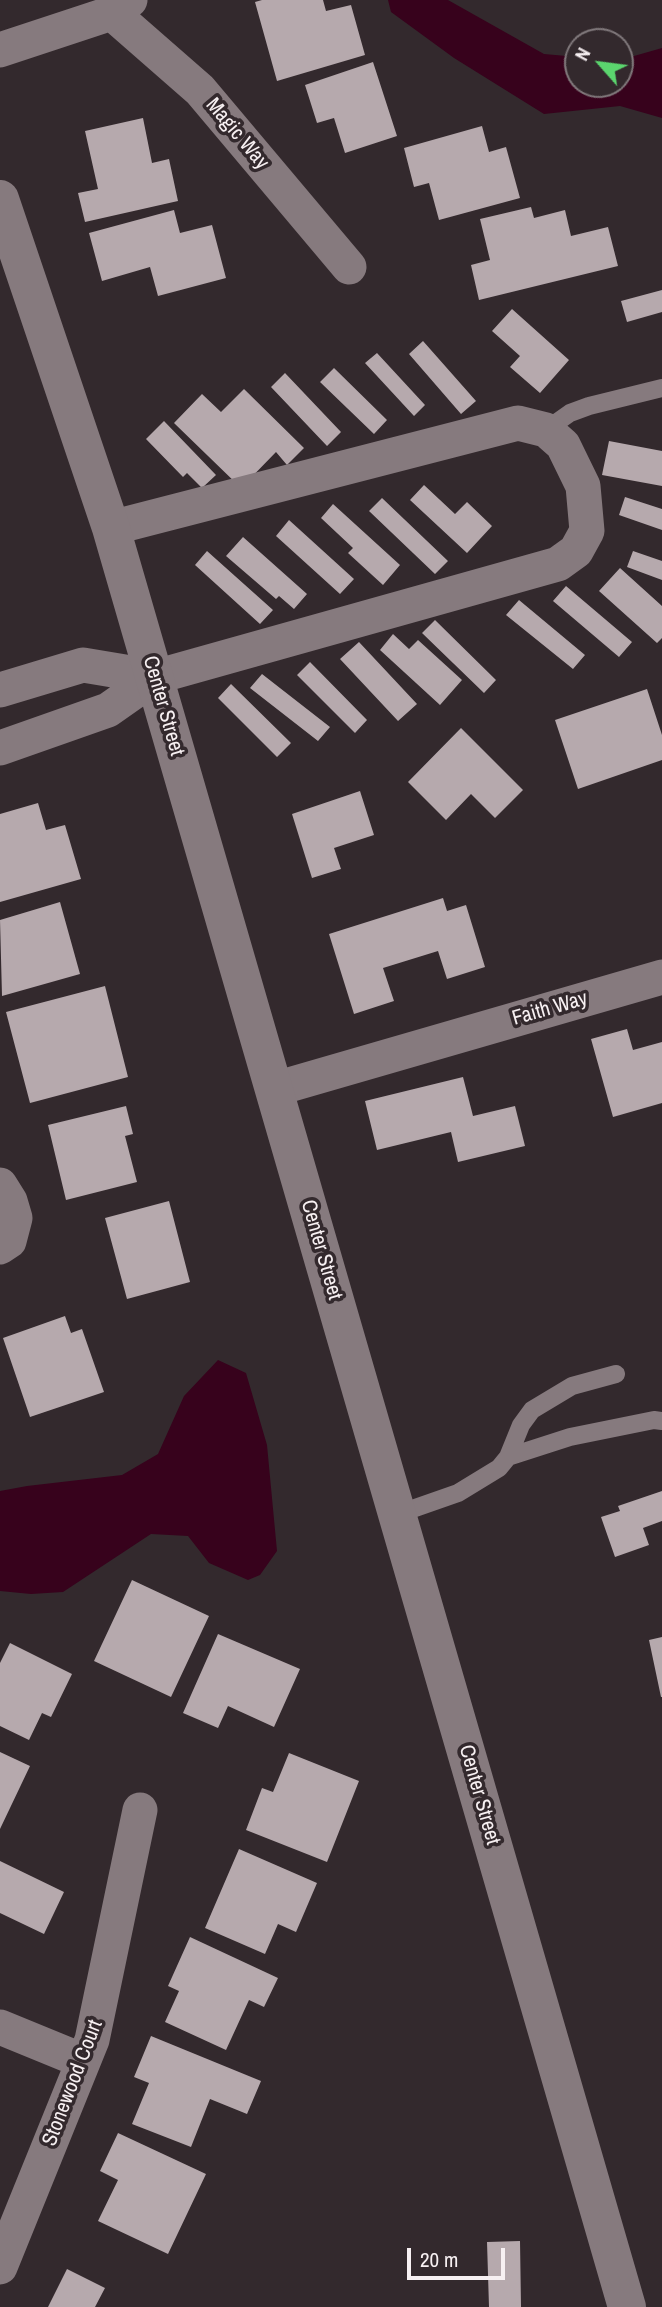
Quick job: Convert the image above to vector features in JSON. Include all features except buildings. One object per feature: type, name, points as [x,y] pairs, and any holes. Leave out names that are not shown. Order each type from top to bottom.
[{"type":"street","points":[[0,50],[121,7]]},
{"type":"street","name":"Magic Way","points":[[121,7],[200,90],[349,267]]},
{"type":"street","name":"Center Street","points":[[0,199],[111,528],[626,2307]]},
{"type":"street","points":[[0,748],[108,710],[155,677],[558,564],[576,551],[587,531],[583,486],[562,444],[546,430],[518,423],[111,528]]},
{"type":"street","points":[[0,690],[83,665],[155,677]]},
{"type":"street","name":"Faith Way","points":[[275,1089],[662,977]]},
{"type":"street","points":[[0,1185],[10,1201],[15,1218],[9,1241],[0,1247]]},
{"type":"street","name":"Stonewood Court","points":[[0,2267],[99,2016],[140,1810]]},
{"type":"street","points":[[0,2027],[83,2061]]},
{"type":"lane","points":[[546,430],[570,414],[589,406],[662,388]]},
{"type":"lane","points":[[398,1514],[458,1493],[499,1468],[508,1457],[521,1425],[531,1410],[572,1386],[616,1374]]},
{"type":"lane","points":[[508,1457],[570,1437],[654,1420],[662,1421]]},
{"type":"shaded area","points":[[388,0],[448,0],[544,54],[564,56],[564,98],[634,98],[634,56],[662,48],[662,118],[620,106],[544,114],[454,58],[391,12]]},
{"type":"shaded area","points":[[218,1360],[246,1373],[267,1445],[277,1551],[260,1575],[248,1580],[209,1563],[188,1536],[151,1534],[63,1592],[31,1594],[0,1591],[0,1491],[122,1475],[158,1454],[184,1396]]}]
